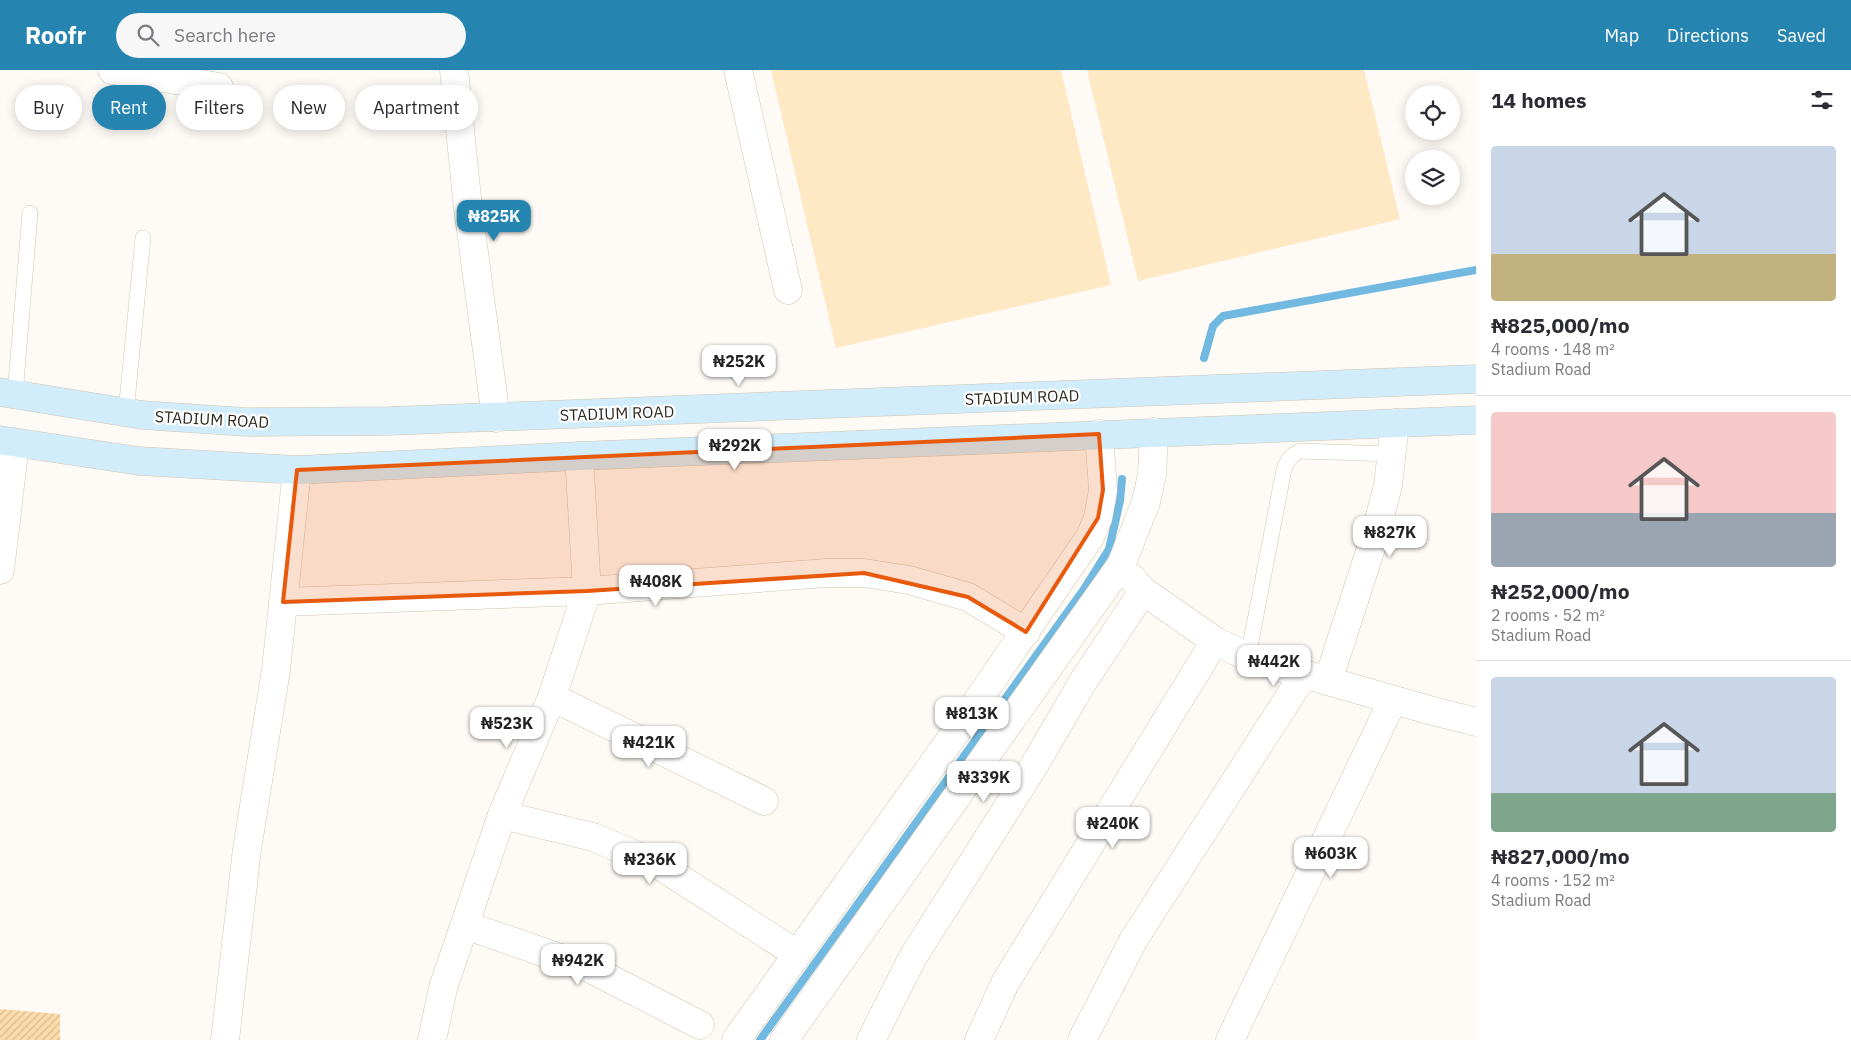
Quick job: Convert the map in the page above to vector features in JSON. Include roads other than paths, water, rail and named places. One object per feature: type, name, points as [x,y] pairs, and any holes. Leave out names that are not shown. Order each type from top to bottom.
[{"type":"main road","name":"STADIUM ROAD","points":[[7,394],[126,412],[246,422],[389,422],[1476,379]]},
{"type":"main road","points":[[7,442],[139,461],[297,470],[579,456],[1476,420]]},
{"type":"street","points":[[112,70],[206,85]]},
{"type":"street","points":[[454,70],[468,208],[496,418]]},
{"type":"street","points":[[738,70],[788,290]]},
{"type":"street","points":[[1082,1040],[1134,939],[1316,677],[1373,542],[1388,486],[1395,423]]},
{"type":"street","points":[[784,1040],[1121,565],[1146,502],[1152,474],[1154,432]]},
{"type":"street","points":[[736,1040],[1026,632],[1090,537],[1098,518],[1103,490],[1099,434]]},
{"type":"street","points":[[0,570],[7,442]]},
{"type":"street","points":[[432,1040],[443,988],[502,815],[552,697],[586,590],[579,456]]},
{"type":"street","points":[[225,1040],[247,848],[276,670],[297,470]]},
{"type":"street","points":[[1121,565],[1143,591],[1215,641],[1248,657],[1393,700],[1476,722]]},
{"type":"street","points":[[283,602],[586,590],[826,573],[864,573],[909,580],[968,597],[1026,632]]},
{"type":"street","points":[[871,1040],[913,957],[1035,764],[1084,680],[1143,591]]},
{"type":"street","points":[[979,1040],[1005,983],[1215,641]]},
{"type":"street","points":[[552,697],[764,801]]},
{"type":"street","points":[[1230,1040],[1393,700]]},
{"type":"street","points":[[502,815],[593,837],[659,865],[797,954]]},
{"type":"street","points":[[465,925],[589,968],[700,1025]]},
{"type":"lane","points":[[7,394],[30,213]]},
{"type":"lane","points":[[126,412],[143,238]]},
{"type":"lane","points":[[1291,427],[1292,455]]},
{"type":"lane","points":[[1248,657],[1284,468],[1292,455],[1300,451],[1392,454]]},
{"type":"waterway","points":[[1204,358],[1213,326],[1223,316],[1476,270]]},
{"type":"waterway","points":[[760,1040],[1084,589],[1109,549],[1120,501],[1122,479]]}]
